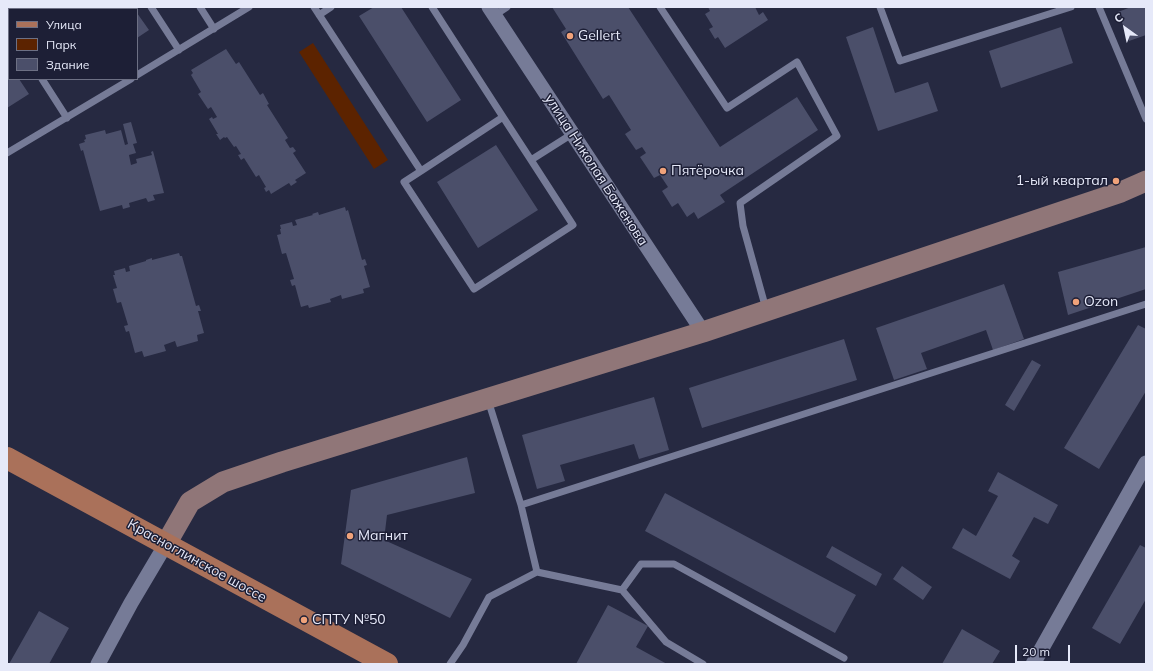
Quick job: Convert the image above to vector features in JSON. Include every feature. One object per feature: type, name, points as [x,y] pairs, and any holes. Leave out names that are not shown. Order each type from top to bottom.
[{"type":"main road","name":"Красноглинское шоссе","points":[[7,458],[387,664]]},
{"type":"street","name":"улица Николая Баженова","points":[[492,11],[703,332]]},
{"type":"street","points":[[98,664],[131,603],[190,502],[223,482],[282,462],[703,332],[1121,192],[1146,181]]},
{"type":"street","points":[[1033,664],[1146,463]]},
{"type":"lane","points":[[151,7],[179,50]]},
{"type":"lane","points":[[200,7],[214,29]]},
{"type":"lane","points":[[138,74],[249,7]]},
{"type":"lane","points":[[314,7],[421,170]]},
{"type":"lane","points":[[319,15],[331,7]]},
{"type":"lane","points":[[432,7],[573,225],[474,289],[404,182],[503,117]]},
{"type":"lane","points":[[492,11],[507,7]]},
{"type":"lane","points":[[660,7],[727,108],[797,62],[837,136],[740,203],[744,226],[766,311]]},
{"type":"lane","points":[[880,7],[900,61],[1071,7]]},
{"type":"lane","points":[[1099,7],[1146,119]]},
{"type":"lane","points":[[43,80],[67,118]]},
{"type":"lane","points":[[7,154],[129,80]]},
{"type":"lane","points":[[532,160],[572,134]]},
{"type":"lane","points":[[521,505],[1146,304]]},
{"type":"lane","points":[[487,398],[521,505],[536,572]]},
{"type":"lane","points":[[622,590],[641,564],[674,564],[844,658]]},
{"type":"lane","points":[[450,664],[463,645],[489,597],[536,572],[622,590],[666,642],[703,664]]},
{"type":"green space","points":[[313,43],[388,160],[374,169],[299,52]]},
{"type":"building","points":[[81,7],[134,8],[82,8]]},
{"type":"building","points":[[374,7],[401,7],[461,100],[427,122],[359,16]]},
{"type":"building","points":[[552,7],[628,7],[720,147],[797,97],[818,130],[720,195],[725,202],[698,219],[694,212],[687,217],[678,203],[672,207],[662,191],[668,187],[660,175],[654,178],[640,157],[646,153],[642,147],[636,150],[625,134],[631,130],[609,95],[603,99],[561,32],[566,29]]},
{"type":"building","points":[[708,7],[755,7],[759,15],[763,12],[768,20],[725,48],[718,37],[715,39],[709,29],[713,27],[705,14],[710,11]]},
{"type":"building","points":[[1131,7],[1146,7],[1146,35],[1129,41],[1118,12]]},
{"type":"building","points":[[138,14],[149,30],[138,37]]},
{"type":"building","points":[[873,27],[895,93],[928,82],[938,111],[878,131],[846,37]]},
{"type":"building","points":[[1061,27],[1073,63],[1001,88],[989,51]]},
{"type":"building","points":[[226,49],[236,64],[239,62],[260,95],[263,93],[269,104],[267,105],[288,138],[285,140],[290,148],[293,147],[296,151],[293,153],[306,173],[295,180],[297,182],[291,186],[289,183],[271,194],[269,190],[266,192],[264,188],[266,187],[259,175],[256,177],[244,158],[241,160],[238,155],[241,154],[236,146],[234,147],[227,137],[220,140],[209,119],[212,117],[213,119],[217,117],[211,107],[208,109],[198,94],[201,92],[191,75],[193,73],[191,70]]},
{"type":"building","points":[[7,59],[8,80],[20,80],[29,94],[7,108]]},
{"type":"building","points":[[131,122],[137,143],[133,144],[136,153],[129,155],[131,165],[137,163],[136,159],[152,155],[151,152],[153,151],[164,193],[153,195],[155,200],[148,202],[146,198],[129,203],[130,207],[123,209],[122,205],[100,211],[83,150],[81,151],[79,144],[85,142],[85,135],[105,130],[106,134],[121,130],[125,145],[128,144],[123,124]]},
{"type":"building","points":[[496,145],[538,210],[478,248],[437,182]]},
{"type":"building","points":[[345,207],[346,211],[348,210],[362,260],[365,259],[367,265],[364,266],[370,287],[363,289],[364,293],[342,299],[341,295],[330,299],[331,302],[309,308],[308,305],[301,307],[295,285],[292,286],[290,280],[294,279],[286,253],[282,254],[277,235],[281,234],[280,225],[292,222],[293,226],[297,225],[295,220],[318,212],[319,215]]},
{"type":"building","points":[[1146,247],[1146,289],[1068,315],[1058,272]]},
{"type":"building","points":[[179,253],[180,256],[182,256],[196,306],[199,305],[201,311],[198,311],[204,333],[197,335],[198,341],[177,347],[175,341],[164,345],[166,351],[144,357],[142,351],[135,353],[129,331],[126,332],[124,326],[128,325],[121,302],[117,303],[113,289],[117,288],[113,275],[115,275],[114,271],[125,268],[126,272],[130,271],[129,266],[152,258],[152,260]]},
{"type":"building","points":[[1004,284],[1024,339],[993,350],[986,330],[921,353],[927,369],[894,380],[876,328]]},
{"type":"building","points":[[1138,325],[1146,329],[1146,391],[1099,469],[1064,448]]},
{"type":"building","points":[[844,339],[857,380],[702,428],[689,388]]},
{"type":"building","points":[[1032,360],[1041,365],[1014,411],[1005,405]]},
{"type":"building","points":[[654,397],[669,450],[639,459],[634,444],[560,465],[565,481],[537,489],[522,435]]},
{"type":"building","points":[[467,457],[475,493],[387,515],[384,540],[472,579],[450,618],[341,564],[351,490]]},
{"type":"building","points":[[998,472],[1058,505],[1048,524],[1034,517],[1012,556],[1020,561],[1010,579],[952,548],[963,528],[976,536],[998,496],[988,491]]},
{"type":"building","points":[[665,493],[856,595],[835,633],[645,531]]},
{"type":"building","points":[[1140,545],[1146,548],[1146,599],[1120,644],[1092,628]]},
{"type":"building","points":[[832,546],[882,574],[876,586],[826,557]]},
{"type":"building","points":[[902,566],[932,587],[923,600],[893,579]]},
{"type":"building","points":[[608,605],[648,626],[636,647],[667,664],[576,664]]},
{"type":"building","points":[[39,611],[69,628],[49,664],[9,664]]},
{"type":"building","points":[[962,629],[1000,651],[992,664],[942,664]]},
{"type":"place","name":"Gellert","points":[[570,36]]},
{"type":"place","name":"Пятёрочка","points":[[663,171]]},
{"type":"place","name":"1-ый квартал","points":[[1116,181]]},
{"type":"place","name":"Ozon","points":[[1076,302]]},
{"type":"place","name":"Магнит","points":[[350,536]]},
{"type":"place","name":"СПТУ №50","points":[[304,620]]}]
